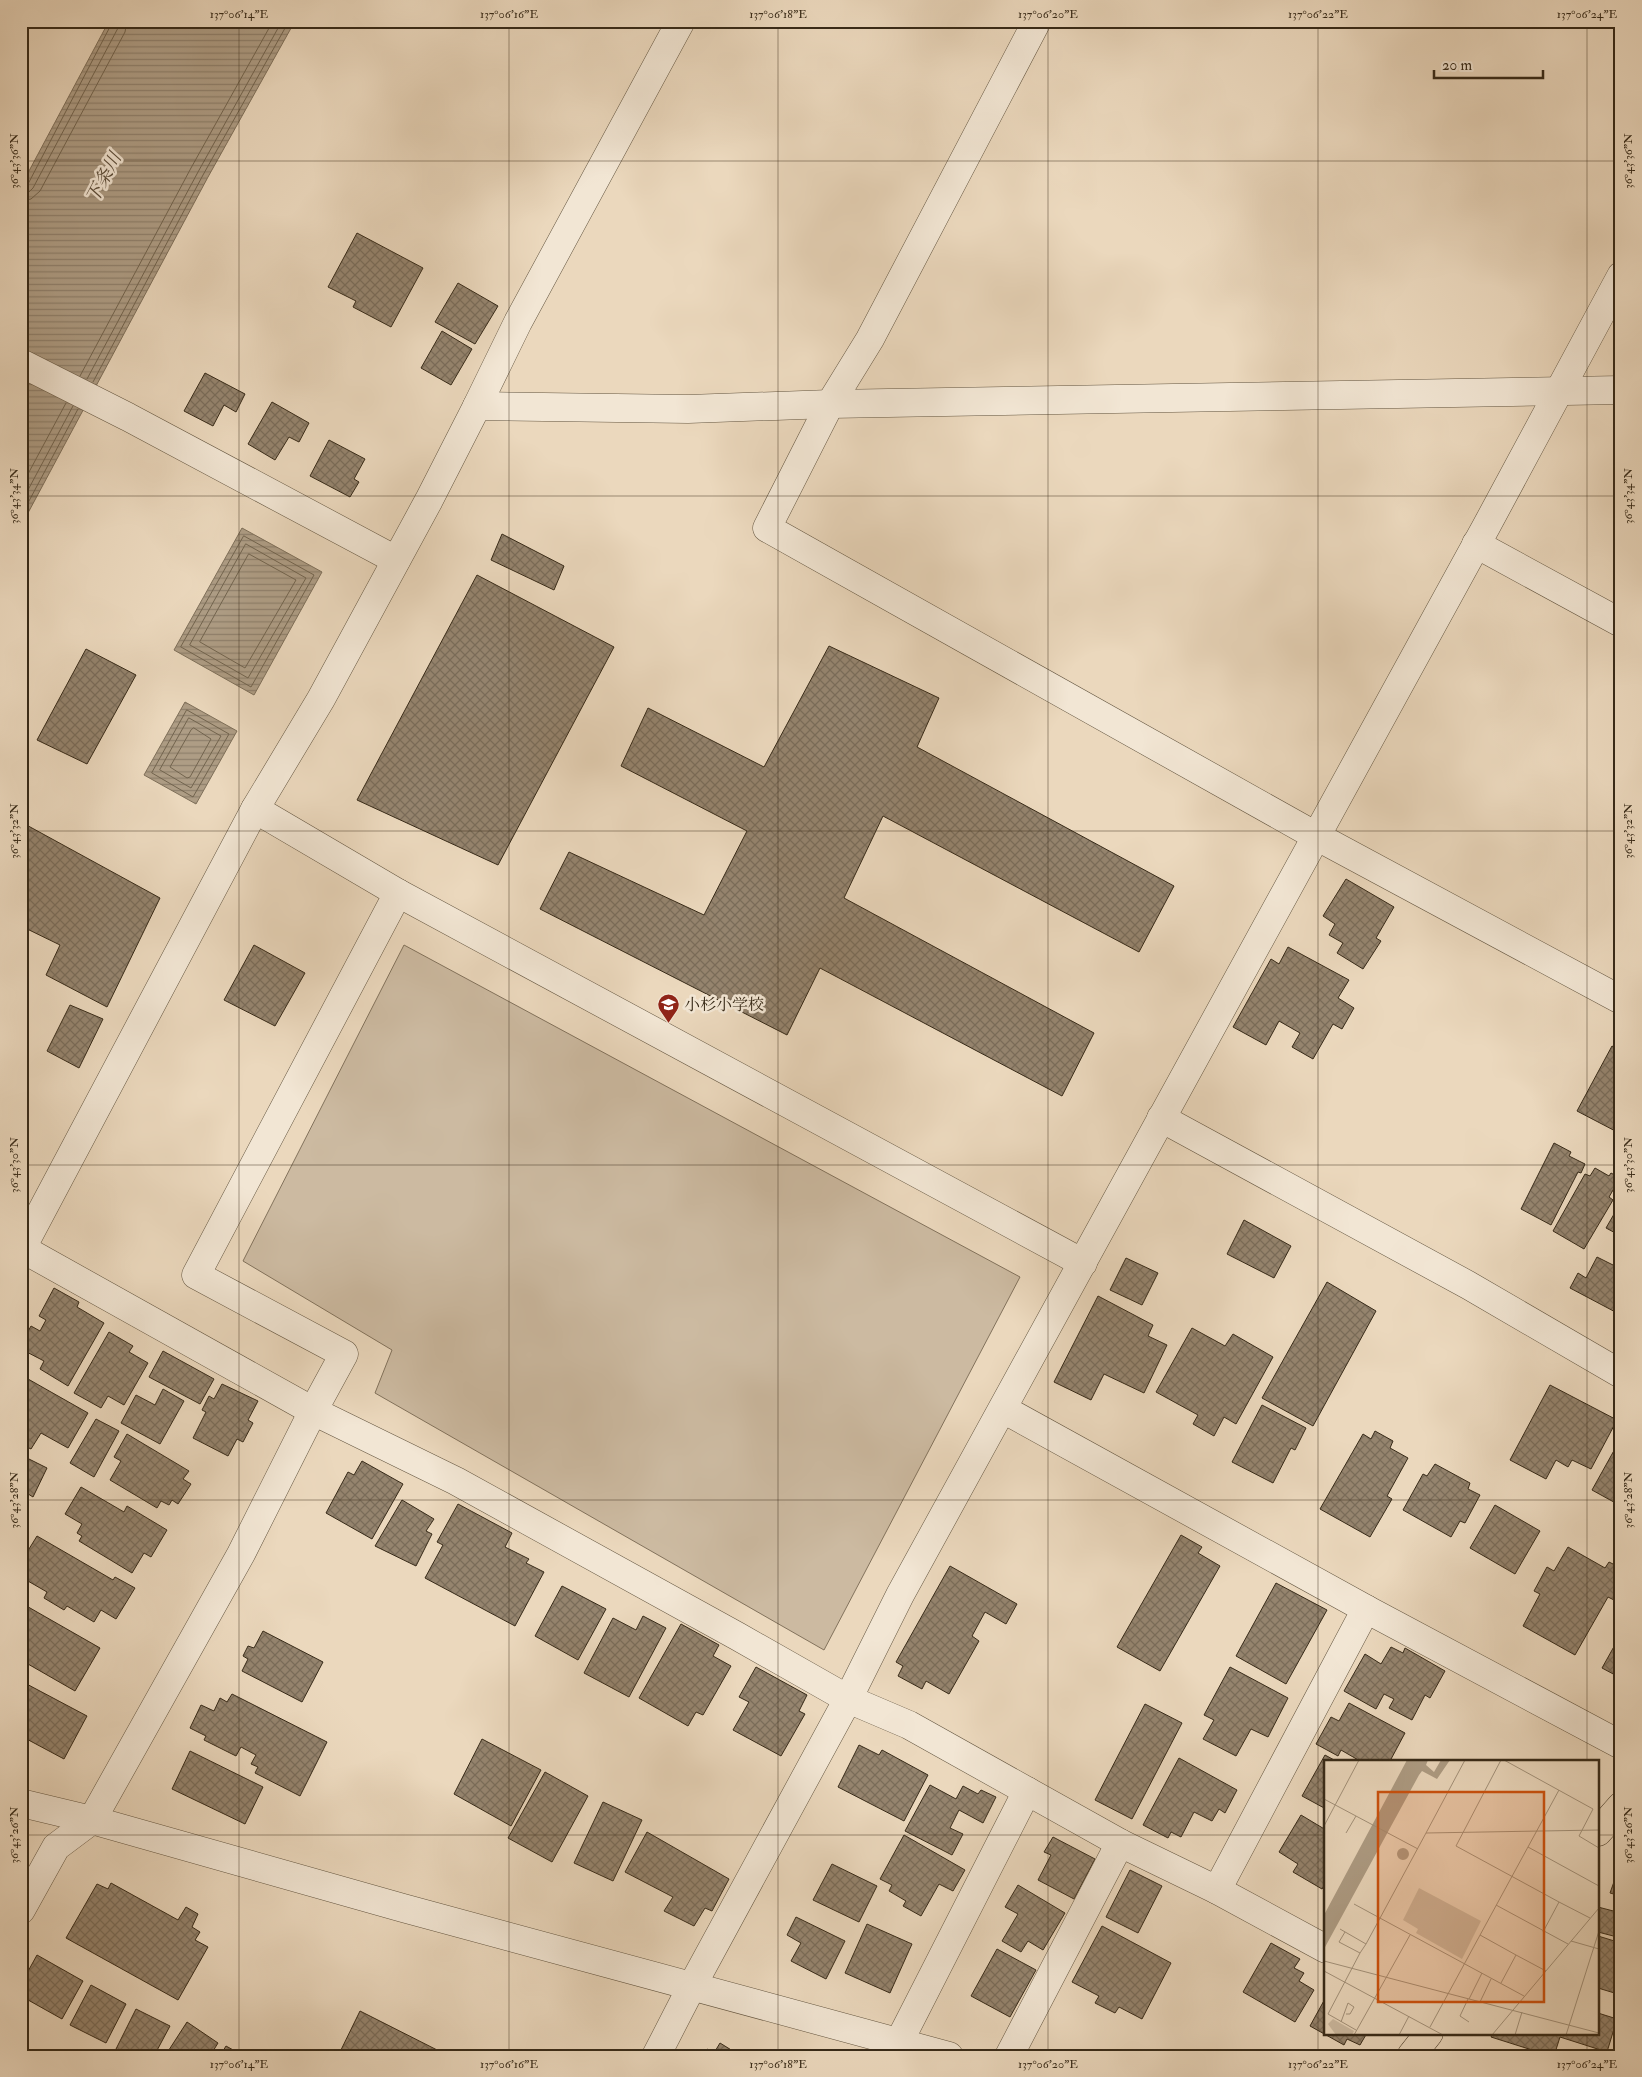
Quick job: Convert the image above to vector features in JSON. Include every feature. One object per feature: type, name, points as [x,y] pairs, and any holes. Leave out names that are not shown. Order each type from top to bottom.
[{"type":"main road","points":[[1600,1830],[1621,1806]]},
{"type":"main road","points":[[1411,2056],[1428,2034]]},
{"type":"street","points":[[681,21],[518,322],[477,406],[396,560],[321,699],[255,809],[22,1248],[313,1411],[456,1481],[848,1699],[909,1725],[1120,1843],[1217,1890],[1324,1948]]},
{"type":"street","points":[[1037,21],[870,340],[830,404],[767,528],[1316,836],[1621,1000]]},
{"type":"street","points":[[656,2056],[848,1699],[900,1595],[1621,276]]},
{"type":"street","points":[[21,363],[128,417],[396,560]]},
{"type":"street","points":[[477,406],[688,409],[830,404],[1621,390]]},
{"type":"street","points":[[1476,544],[1621,622]]},
{"type":"street","points":[[255,809],[398,893],[1083,1263]]},
{"type":"street","points":[[21,1910],[56,1847],[92,1820],[241,1554],[344,1354],[196,1275],[398,893]]},
{"type":"street","points":[[1161,1118],[1468,1286],[1621,1374]]},
{"type":"street","points":[[1003,1409],[1366,1609],[1621,1745]]},
{"type":"street","points":[[1217,1890],[1366,1609]]},
{"type":"street","points":[[891,2046],[1027,1791]]},
{"type":"street","points":[[21,1803],[92,1820],[403,1908],[692,1986],[891,2046],[949,2056]]},
{"type":"street","points":[[1009,2056],[1120,1843]]},
{"type":"shaded area","points":[[404,945],[1020,1277],[824,1650],[375,1393],[392,1350],[243,1261]]},
{"type":"water","name":"下条川","points":[[109,21],[295,21],[208,177],[21,526],[21,186]]},
{"type":"water","points":[[242,528],[322,572],[254,695],[174,650]]},
{"type":"water","points":[[185,702],[237,731],[196,804],[144,775]]},
{"type":"building","points":[[357,233],[423,268],[391,327],[353,307],[356,301],[328,287]]},
{"type":"building","points":[[458,283],[498,306],[475,344],[435,322]]},
{"type":"building","points":[[442,331],[472,349],[451,385],[421,368]]},
{"type":"building","points":[[205,373],[245,394],[236,412],[224,405],[213,426],[184,411]]},
{"type":"building","points":[[272,402],[309,423],[299,442],[289,437],[275,460],[248,444]]},
{"type":"building","points":[[329,440],[365,459],[354,479],[359,482],[350,497],[310,476]]},
{"type":"building","points":[[502,534],[564,566],[554,590],[491,560]]},
{"type":"building","points":[[477,575],[614,647],[498,865],[357,800]]},
{"type":"building","points":[[829,646],[939,698],[917,747],[1174,886],[1139,952],[883,816],[844,898],[1094,1033],[1062,1096],[820,968],[787,1035],[540,909],[569,852],[704,915],[747,831],[621,766],[648,708],[764,767]]},
{"type":"building","points":[[86,649],[136,675],[87,764],[37,740]]},
{"type":"building","points":[[21,822],[160,898],[107,1007],[46,975],[60,945],[21,926]]},
{"type":"building","points":[[1346,879],[1394,907],[1376,938],[1381,941],[1363,969],[1337,953],[1343,943],[1329,935],[1335,924],[1323,916]]},
{"type":"building","points":[[254,945],[305,973],[275,1026],[224,1000]]},
{"type":"building","points":[[1288,947],[1349,980],[1338,998],[1354,1008],[1342,1029],[1333,1024],[1313,1059],[1292,1047],[1300,1033],[1279,1021],[1266,1045],[1233,1027],[1271,959],[1279,964]]},
{"type":"building","points":[[70,1005],[103,1019],[79,1068],[47,1051]]},
{"type":"building","points":[[1612,1046],[1621,1051],[1621,1134],[1577,1111]]},
{"type":"building","points":[[1554,1143],[1571,1152],[1569,1156],[1585,1164],[1581,1173],[1578,1172],[1551,1225],[1521,1209]]},
{"type":"building","points":[[1595,1168],[1609,1176],[1611,1173],[1620,1178],[1609,1197],[1613,1200],[1584,1249],[1553,1231],[1585,1174],[1590,1176]]},
{"type":"building","points":[[1621,1202],[1621,1236],[1606,1228]]},
{"type":"building","points":[[1244,1220],[1291,1246],[1274,1278],[1227,1254]]},
{"type":"building","points":[[1597,1257],[1621,1269],[1621,1315],[1570,1288],[1578,1273],[1586,1278]]},
{"type":"building","points":[[1126,1258],[1158,1273],[1142,1305],[1110,1290]]},
{"type":"building","points":[[1327,1282],[1376,1311],[1313,1426],[1262,1398]]},
{"type":"building","points":[[54,1288],[79,1302],[77,1307],[104,1323],[68,1386],[40,1369],[44,1361],[21,1349],[21,1344],[31,1326],[40,1331],[46,1320],[39,1316]]},
{"type":"building","points":[[1098,1296],[1153,1325],[1148,1336],[1167,1345],[1144,1393],[1104,1374],[1091,1400],[1054,1382]]},
{"type":"building","points":[[1192,1328],[1225,1346],[1233,1334],[1273,1357],[1236,1424],[1224,1417],[1214,1436],[1193,1424],[1198,1415],[1156,1392]]},
{"type":"building","points":[[109,1332],[133,1346],[129,1352],[148,1363],[124,1405],[108,1396],[101,1408],[74,1393]]},
{"type":"building","points":[[163,1351],[214,1379],[200,1404],[149,1377]]},
{"type":"building","points":[[21,1375],[88,1413],[68,1448],[41,1433],[31,1449],[21,1444]]},
{"type":"building","points":[[222,1384],[258,1401],[248,1420],[253,1423],[243,1442],[237,1439],[228,1456],[193,1438],[206,1412],[202,1410],[209,1396],[214,1399]]},
{"type":"building","points":[[1550,1385],[1617,1420],[1591,1469],[1572,1460],[1568,1467],[1556,1460],[1546,1479],[1510,1460]]},
{"type":"building","points":[[163,1389],[184,1401],[160,1444],[121,1423],[136,1395],[155,1405]]},
{"type":"building","points":[[1262,1405],[1306,1428],[1295,1450],[1291,1448],[1273,1483],[1232,1462]]},
{"type":"building","points":[[96,1419],[119,1431],[94,1477],[70,1463]]},
{"type":"building","points":[[1375,1431],[1393,1441],[1390,1448],[1408,1458],[1387,1496],[1392,1499],[1370,1537],[1320,1509],[1363,1434],[1371,1439]]},
{"type":"building","points":[[127,1434],[189,1471],[183,1479],[191,1484],[178,1504],[172,1500],[169,1505],[161,1501],[157,1508],[110,1480],[121,1461],[114,1457]]},
{"type":"building","points":[[1621,1438],[1621,1506],[1592,1490]]},
{"type":"building","points":[[21,1455],[47,1468],[33,1497],[25,1492],[21,1499]]},
{"type":"building","points":[[362,1461],[403,1484],[372,1539],[326,1513],[348,1472],[354,1475]]},
{"type":"building","points":[[1435,1464],[1470,1483],[1468,1489],[1480,1495],[1465,1523],[1460,1521],[1451,1537],[1403,1510],[1423,1474],[1427,1476]]},
{"type":"building","points":[[81,1487],[124,1512],[127,1506],[167,1530],[151,1557],[144,1553],[132,1573],[79,1541],[82,1536],[77,1533],[82,1524],[65,1514]]},
{"type":"building","points":[[402,1500],[434,1519],[426,1531],[432,1534],[416,1566],[375,1546]]},
{"type":"building","points":[[458,1504],[512,1533],[505,1547],[529,1559],[526,1563],[544,1572],[515,1626],[425,1578],[443,1545],[437,1542]]},
{"type":"building","points":[[1495,1505],[1540,1531],[1515,1574],[1470,1548]]},
{"type":"building","points":[[1181,1535],[1202,1547],[1198,1553],[1220,1566],[1160,1671],[1117,1647]]},
{"type":"building","points":[[37,1536],[113,1580],[115,1577],[135,1588],[116,1619],[101,1610],[94,1622],[67,1606],[64,1610],[44,1598],[47,1592],[21,1577],[21,1562]]},
{"type":"building","points":[[1568,1547],[1605,1568],[1609,1562],[1621,1568],[1621,1593],[1616,1601],[1608,1597],[1575,1655],[1523,1626],[1540,1594],[1534,1591],[1547,1567],[1554,1571]]},
{"type":"building","points":[[950,1566],[1017,1604],[1006,1624],[985,1612],[972,1636],[979,1641],[949,1694],[926,1681],[922,1689],[898,1676],[903,1666],[896,1662]]},
{"type":"building","points":[[1276,1583],[1327,1610],[1286,1684],[1236,1656]]},
{"type":"building","points":[[562,1586],[606,1609],[578,1660],[535,1636]]},
{"type":"building","points":[[23,1604],[100,1648],[75,1691],[21,1660]]},
{"type":"building","points":[[643,1616],[666,1628],[629,1697],[584,1673],[613,1618],[636,1630]]},
{"type":"building","points":[[681,1624],[719,1645],[713,1656],[731,1666],[703,1715],[696,1712],[688,1726],[639,1698]]},
{"type":"building","points":[[263,1631],[323,1662],[302,1702],[242,1671],[248,1659],[243,1656],[248,1646],[254,1648]]},
{"type":"building","points":[[1621,1634],[1621,1683],[1615,1680],[1617,1676],[1602,1668]]},
{"type":"building","points":[[1391,1647],[1403,1653],[1405,1648],[1445,1671],[1430,1698],[1425,1695],[1412,1720],[1389,1708],[1394,1699],[1384,1694],[1376,1709],[1344,1691],[1365,1654],[1381,1664]]},
{"type":"building","points":[[756,1667],[807,1695],[799,1711],[805,1714],[781,1756],[733,1730],[749,1702],[739,1697]]},
{"type":"building","points":[[1230,1667],[1288,1698],[1268,1737],[1251,1729],[1236,1756],[1203,1739],[1214,1720],[1204,1715]]},
{"type":"building","points":[[21,1681],[87,1716],[64,1759],[21,1736]]},
{"type":"building","points":[[232,1694],[327,1742],[300,1796],[255,1773],[258,1767],[251,1764],[256,1755],[241,1747],[236,1756],[204,1740],[206,1736],[190,1728],[201,1705],[214,1711],[220,1698],[227,1702]]},
{"type":"building","points":[[1349,1703],[1405,1733],[1391,1760],[1358,1760],[1341,1750],[1338,1756],[1316,1744],[1331,1717],[1339,1721]]},
{"type":"building","points":[[1145,1704],[1182,1723],[1132,1819],[1095,1800]]},
{"type":"building","points":[[482,1739],[541,1770],[511,1826],[454,1794]]},
{"type":"building","points":[[859,1745],[879,1755],[882,1750],[928,1775],[904,1821],[838,1787]]},
{"type":"building","points":[[190,1751],[263,1787],[245,1824],[172,1789]]},
{"type":"building","points":[[1325,1755],[1334,1760],[1324,1760],[1324,1808],[1302,1796]]},
{"type":"building","points":[[1179,1758],[1237,1790],[1225,1813],[1219,1809],[1212,1821],[1194,1812],[1181,1837],[1171,1832],[1168,1838],[1143,1825]]},
{"type":"building","points":[[545,1772],[588,1796],[552,1862],[508,1838]]},
{"type":"building","points":[[930,1785],[956,1799],[963,1786],[978,1794],[981,1790],[996,1797],[983,1823],[959,1810],[950,1828],[963,1834],[952,1855],[905,1831]]},
{"type":"building","points":[[603,1802],[642,1820],[613,1881],[574,1863]]},
{"type":"building","points":[[1301,1815],[1324,1829],[1324,1886],[1322,1889],[1293,1872],[1298,1864],[1279,1852]]},
{"type":"building","points":[[647,1832],[729,1879],[712,1911],[705,1908],[694,1926],[664,1911],[673,1897],[625,1872]]},
{"type":"building","points":[[904,1835],[965,1870],[953,1891],[939,1884],[921,1916],[903,1906],[906,1901],[889,1891],[892,1885],[880,1879]]},
{"type":"building","points":[[1053,1837],[1095,1859],[1074,1899],[1038,1880],[1051,1855],[1044,1852]]},
{"type":"building","points":[[1621,1862],[1621,1896],[1610,1893]]},
{"type":"building","points":[[832,1864],[877,1886],[859,1922],[813,1900]]},
{"type":"building","points":[[1130,1870],[1162,1886],[1138,1933],[1106,1917]]},
{"type":"building","points":[[111,1883],[178,1920],[186,1907],[198,1914],[192,1927],[200,1932],[195,1940],[208,1947],[178,2000],[66,1938],[97,1884],[108,1889]]},
{"type":"building","points":[[1018,1885],[1065,1913],[1043,1950],[1028,1941],[1021,1952],[1002,1941],[1018,1914],[1005,1907]]},
{"type":"building","points":[[1600,1908],[1621,1913],[1621,1938],[1600,1933]]},
{"type":"building","points":[[796,1917],[845,1941],[826,1979],[791,1961],[801,1943],[787,1935]]},
{"type":"building","points":[[867,1924],[912,1944],[890,1993],[845,1973]]},
{"type":"building","points":[[1102,1926],[1171,1963],[1142,2019],[1119,2007],[1115,2013],[1095,2003],[1099,1996],[1072,1982]]},
{"type":"building","points":[[1600,1937],[1621,1943],[1621,1995],[1600,1989]]},
{"type":"building","points":[[1271,1943],[1300,1959],[1294,1968],[1304,1973],[1299,1981],[1314,1990],[1295,2022],[1243,1992]]},
{"type":"building","points":[[997,1949],[1036,1970],[1010,2017],[971,1996]]},
{"type":"building","points":[[37,1955],[83,1981],[62,2019],[21,1996],[21,1984]]},
{"type":"building","points":[[91,1985],[126,2004],[106,2043],[70,2025]]},
{"type":"building","points":[[1324,2001],[1324,2034],[1310,2026]]},
{"type":"building","points":[[136,2009],[170,2026],[154,2056],[130,2056],[116,2049]]},
{"type":"building","points":[[360,2011],[449,2056],[338,2056]]},
{"type":"building","points":[[1600,2014],[1617,2019],[1607,2052],[1560,2037],[1554,2056],[1551,2056],[1491,2037],[1492,2034],[1600,2034]]},
{"type":"building","points":[[187,2022],[218,2043],[210,2056],[165,2056]]},
{"type":"building","points":[[1324,2034],[1366,2034],[1360,2045],[1347,2039],[1344,2045]]},
{"type":"building","points":[[720,2043],[741,2056],[703,2056],[707,2049],[714,2053]]},
{"type":"building","points":[[226,2046],[244,2056],[220,2056]]},
{"type":"place","name":"小杉小学校","points":[[668,1024]]}]
